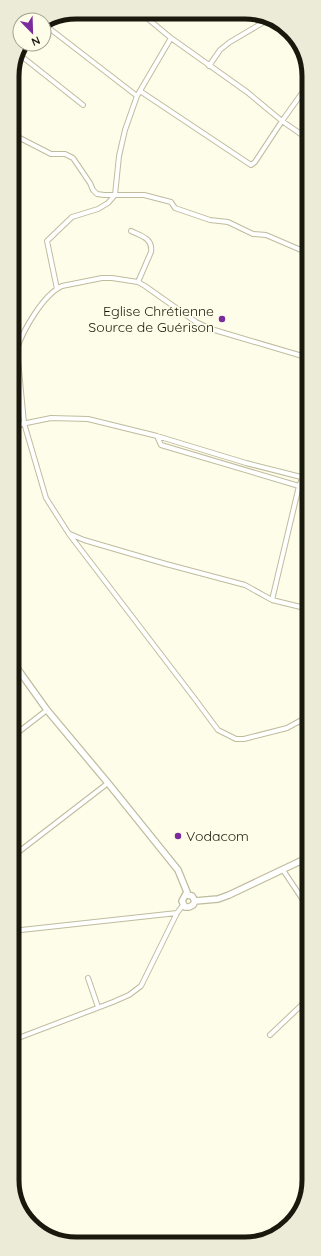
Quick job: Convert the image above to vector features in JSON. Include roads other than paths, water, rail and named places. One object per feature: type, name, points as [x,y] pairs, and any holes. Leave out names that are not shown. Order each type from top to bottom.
[{"type":"street","points":[[148,19],[171,38],[247,92],[282,121],[302,135]]},
{"type":"street","points":[[209,66],[220,50],[230,42],[264,22]]},
{"type":"street","points":[[52,30],[137,96]]},
{"type":"street","points":[[57,289],[47,241],[72,217],[98,209],[108,202],[115,194],[119,156],[125,130],[137,96],[171,38]]},
{"type":"street","points":[[22,57],[83,105]]},
{"type":"street","points":[[140,91],[196,127],[249,165],[256,162],[302,93]]},
{"type":"street","points":[[19,138],[51,154],[65,154],[73,158],[97,194],[104,196],[115,194],[144,195],[171,202],[175,208],[210,220],[228,222],[253,234],[266,235],[302,250]]},
{"type":"street","points":[[131,231],[148,239],[152,247],[138,282]]},
{"type":"street","points":[[19,344],[33,317],[51,293],[57,289],[62,286],[102,278],[118,278],[138,282],[196,322],[211,329],[302,356]]},
{"type":"street","points":[[19,370],[24,423],[46,498],[53,511],[218,730],[236,739],[244,739],[287,728],[302,720]]},
{"type":"street","points":[[19,424],[51,418],[88,419],[157,436],[246,463],[302,477]]},
{"type":"street","points":[[157,436],[161,445],[302,487]]},
{"type":"street","points":[[243,470],[246,463]]},
{"type":"street","points":[[272,600],[299,486],[302,479]]},
{"type":"street","points":[[69,534],[92,543],[245,585],[272,600],[302,607]]},
{"type":"street","points":[[19,671],[47,710],[178,870],[187,895],[192,896],[195,901]]},
{"type":"street","points":[[19,732],[47,710]]},
{"type":"street","points":[[19,852],[108,783]]},
{"type":"street","points":[[195,901],[213,900],[223,897],[302,860]]},
{"type":"street","points":[[283,870],[302,898]]},
{"type":"street","points":[[19,1037],[128,995],[141,986],[177,913],[183,905],[182,899],[187,892]]},
{"type":"street","points":[[183,905],[191,907],[195,901]]},
{"type":"street","points":[[19,930],[177,913]]},
{"type":"street","points":[[88,978],[98,1007]]},
{"type":"street","points":[[270,1035],[302,1005]]},
{"type":"place","name":"Eglise Chrétienne Source de Guérison","points":[[222,319]]},
{"type":"place","name":"Vodacom","points":[[178,836]]}]
